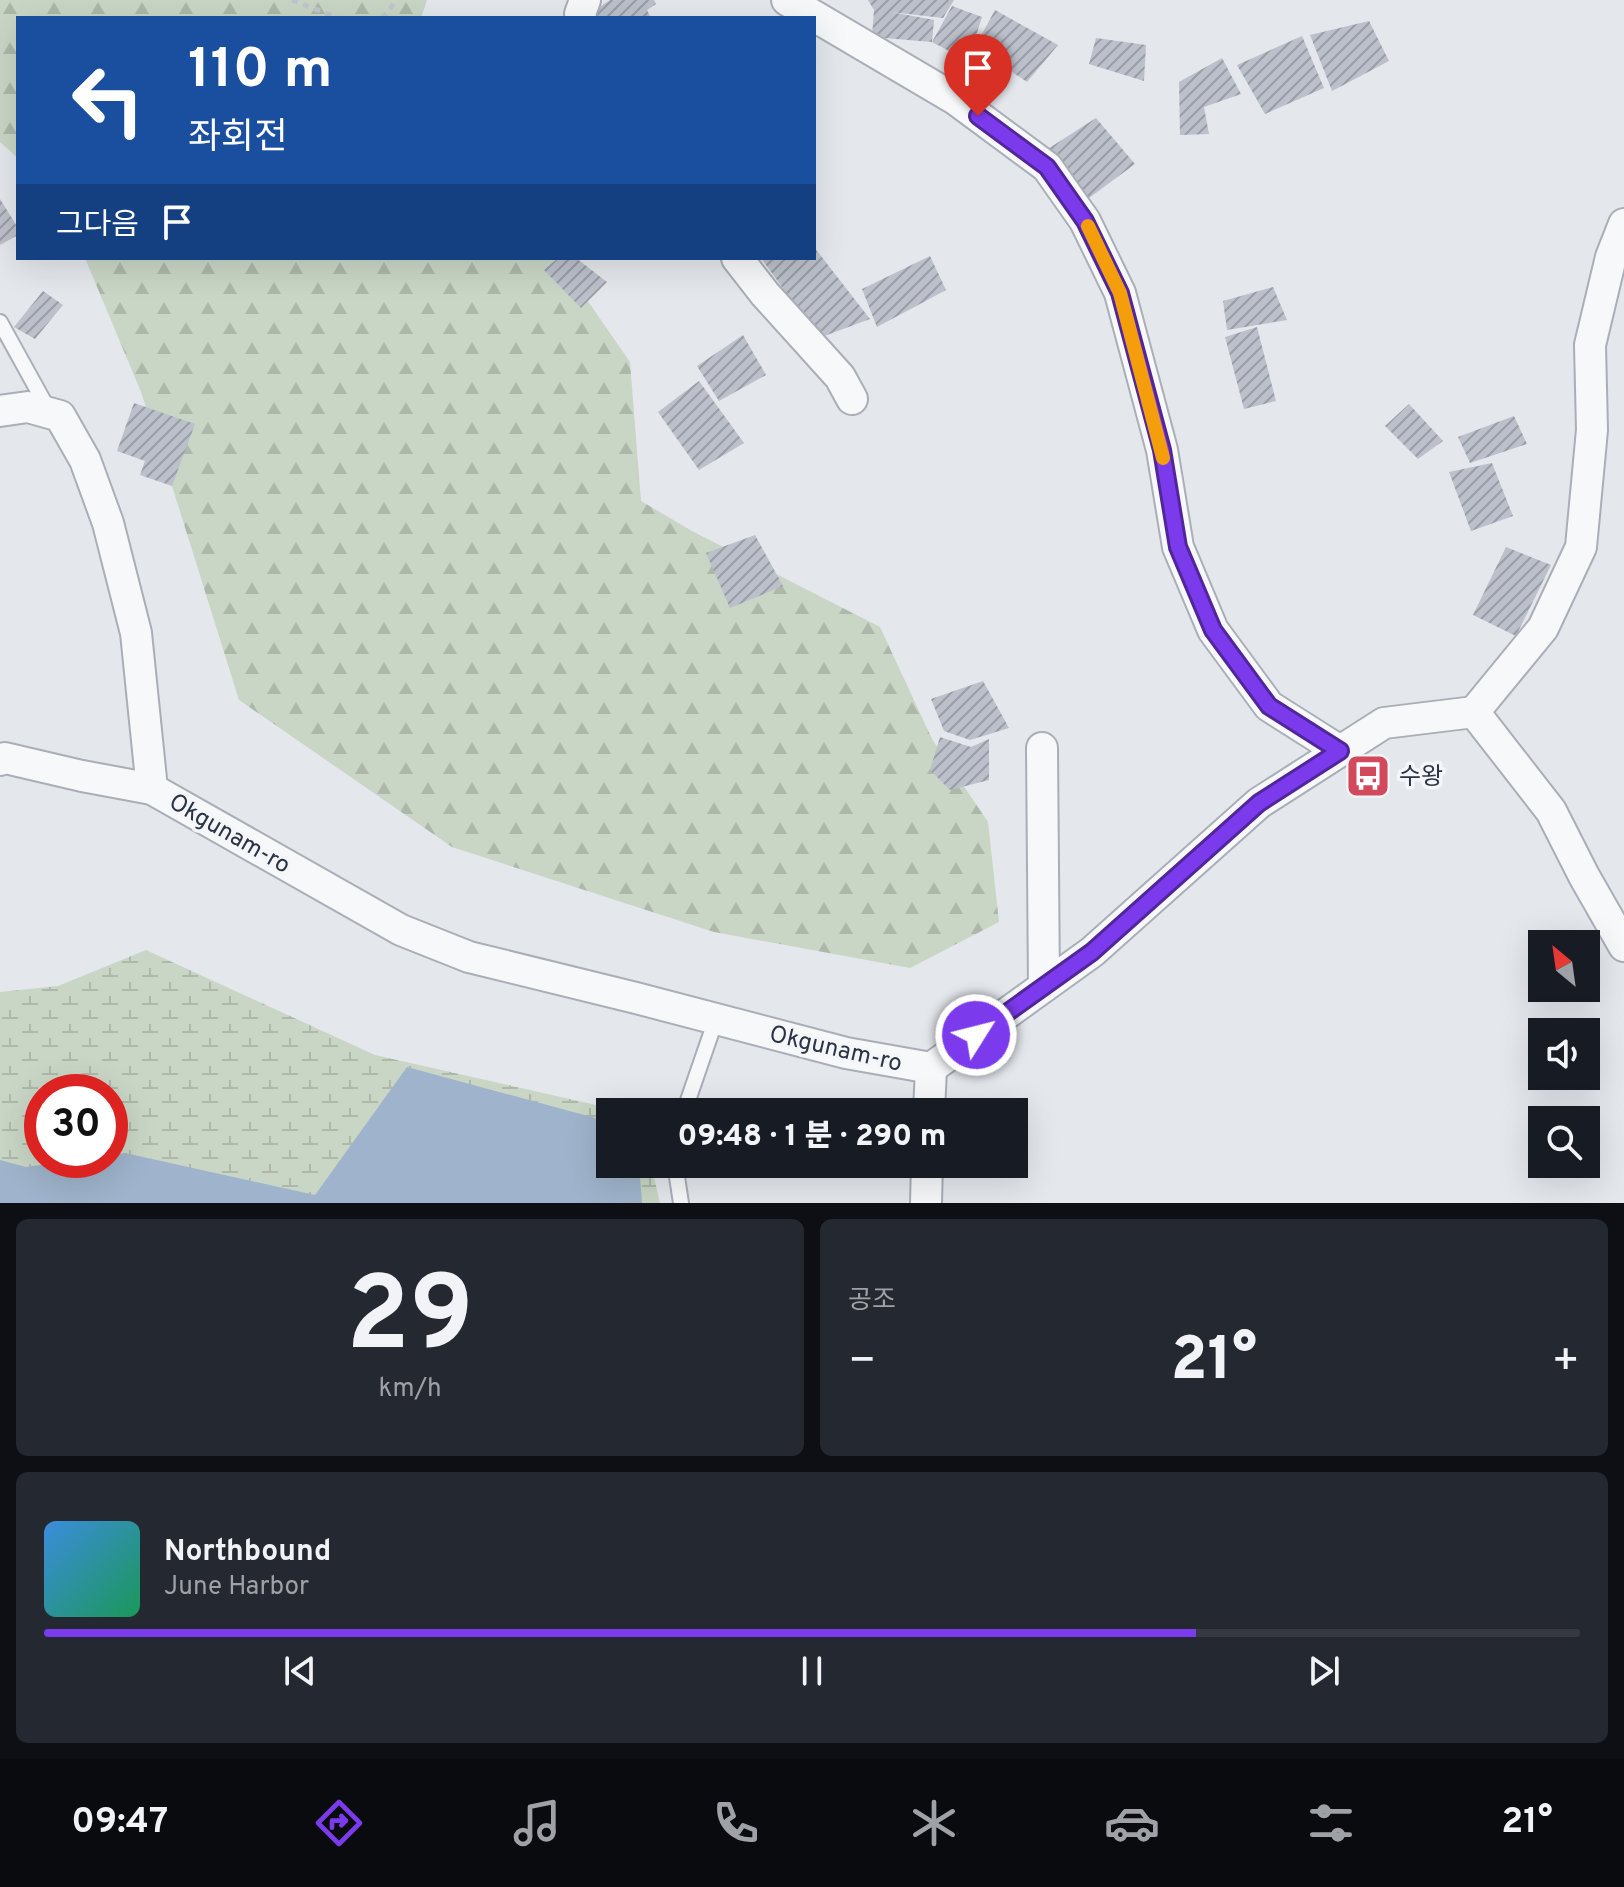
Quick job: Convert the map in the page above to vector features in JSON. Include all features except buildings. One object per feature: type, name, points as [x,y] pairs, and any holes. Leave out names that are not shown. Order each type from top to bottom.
[{"type":"street","points":[[787,0],[814,16]]},
{"type":"street","points":[[816,17],[955,99],[1047,167],[1085,221],[1120,293],[1162,450],[1178,547],[1213,630],[1269,706],[1340,751]]},
{"type":"street","points":[[1624,224],[1611,257],[1590,345],[1592,430],[1581,547],[1543,628],[1474,712],[1551,811],[1624,946]]},
{"type":"street","points":[[739,260],[840,377],[852,399]]},
{"type":"street","points":[[0,411],[28,407],[60,416],[85,460],[108,523],[136,633],[152,789]]},
{"type":"street","name":"Okgunam-ro","points":[[0,760],[5,758],[152,789],[401,930],[469,957],[846,1053],[931,1068],[1092,952],[1259,803],[1384,723],[1474,712]]},
{"type":"street","points":[[1042,748],[1044,986]]},
{"type":"street","points":[[930,1098],[931,1068]]},
{"type":"street","points":[[926,1203],[927,1178]]},
{"type":"lane","points":[[0,322],[50,413]]},
{"type":"lane","points":[[689,1098],[716,1019]]},
{"type":"lane","points":[[677,1178],[681,1203]]},
{"type":"path","points":[[292,0],[333,16]]},
{"type":"path","points":[[384,16],[397,0]]},
{"type":"green space","points":[[0,0],[427,0],[422,16],[16,16],[16,156],[0,142]]},
{"type":"green space","points":[[86,260],[559,260],[630,362],[641,501],[692,531],[880,627],[932,739],[988,822],[999,922],[910,968],[714,932],[452,847],[239,700],[141,392]]},
{"type":"green space","points":[[146,950],[375,1055],[596,1105],[596,1178],[654,1178],[660,1203],[0,1203],[0,992],[58,986]]},
{"type":"water","points":[[407,1067],[596,1118],[596,1178],[640,1178],[642,1203],[0,1203],[0,1160],[24,1166],[24,1178],[128,1178],[128,1154],[315,1195]]},
{"type":"slow traffic","points":[[1088,226],[1120,293],[1163,458]]},
{"type":"place","name":"수왕","points":[[1368,776]]},
{"type":"route","points":[[976,1035],[1092,952],[1259,803],[1340,751],[1269,706],[1213,630],[1178,547],[1162,450],[1120,293],[1085,221],[1047,167],[978,116]]}]
